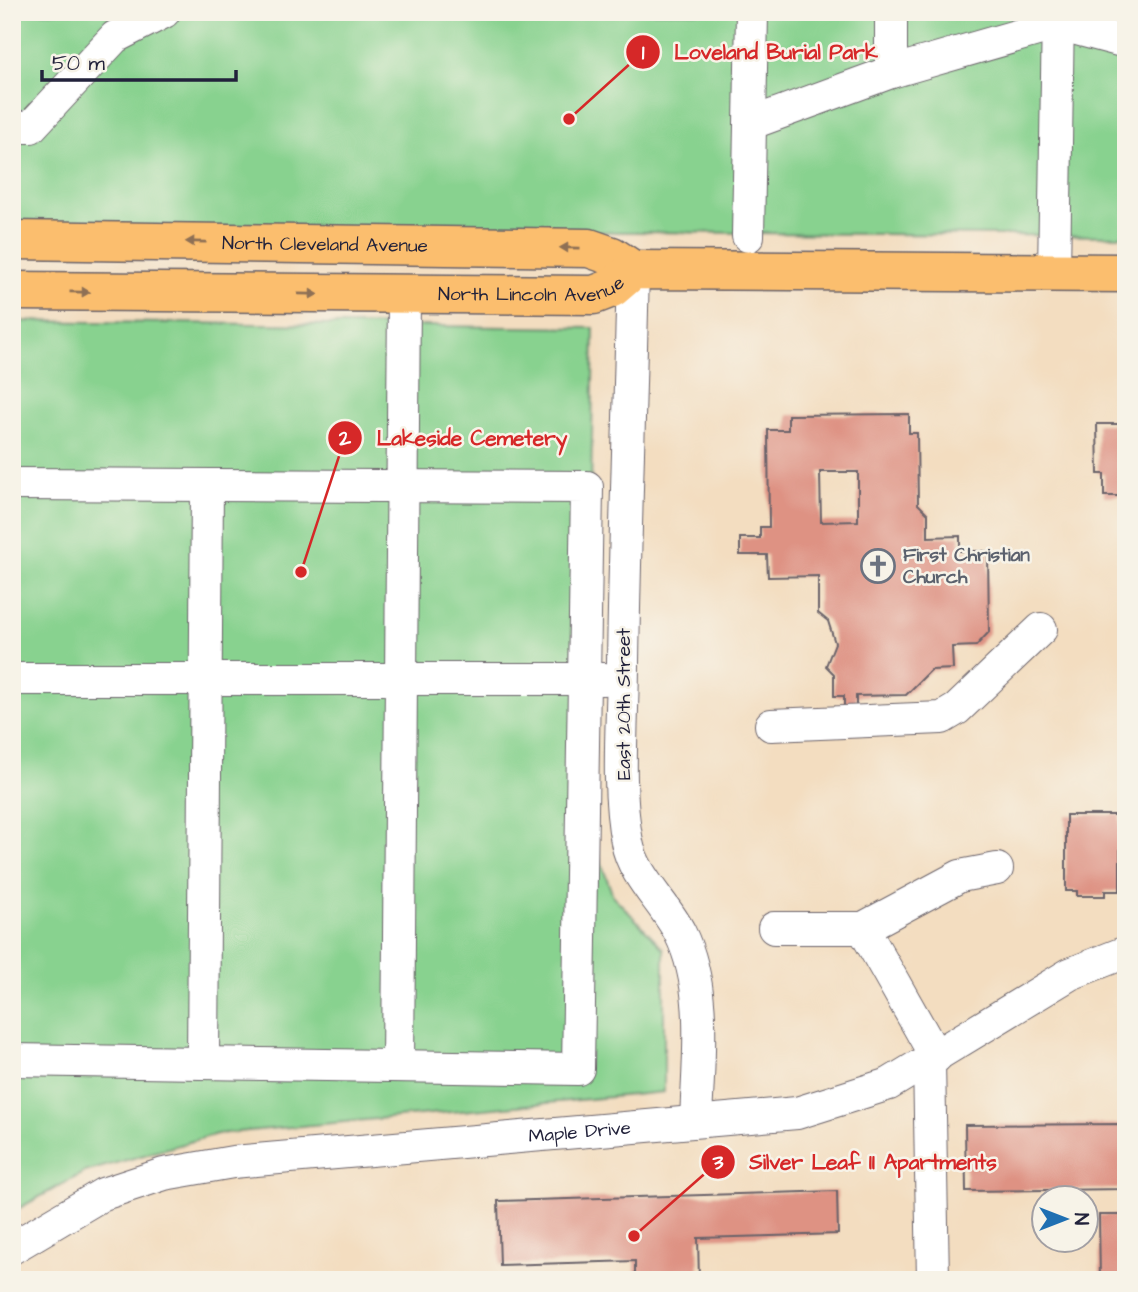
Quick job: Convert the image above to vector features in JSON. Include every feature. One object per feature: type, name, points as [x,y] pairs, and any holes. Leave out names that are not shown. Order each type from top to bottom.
[{"type":"highway","name":"North Cleveland Avenue","points":[[12,240],[589,248],[612,256],[633,270]]},
{"type":"highway","name":"North Lincoln Avenue","points":[[12,291],[594,295],[612,288],[633,270],[1126,273]]},
{"type":"street","points":[[12,127],[31,127],[115,37],[164,12]]},
{"type":"street","points":[[748,236],[752,12]]},
{"type":"street","points":[[891,12],[891,72]]},
{"type":"street","points":[[752,123],[891,72],[1058,18],[1126,41]]},
{"type":"street","points":[[1054,273],[1058,18]]},
{"type":"street","name":"East 20th Street","points":[[633,270],[623,679],[623,794],[627,844],[642,877],[662,904],[690,957],[696,983],[696,1121]]},
{"type":"street","points":[[398,1066],[404,295]]},
{"type":"street","points":[[12,484],[587,487],[578,1069],[12,1060]]},
{"type":"street","points":[[203,1063],[207,485]]},
{"type":"street","points":[[771,725],[942,718],[957,709],[1041,629]]},
{"type":"street","points":[[12,679],[623,679]]},
{"type":"street","points":[[774,928],[863,928],[960,876],[997,869]]},
{"type":"street","points":[[863,928],[933,1059],[933,1280]]},
{"type":"street","name":"Maple Drive","points":[[12,1248],[103,1194],[164,1174],[233,1162],[797,1113],[889,1084],[1070,974],[1126,952]]},
{"type":"green space","points":[[12,12],[1126,12],[1126,236],[12,227]]},
{"type":"green space","points":[[12,321],[594,328],[585,817],[613,896],[664,949],[664,1092],[217,1134],[85,1172],[12,1212]]},
{"type":"building","points":[[1123,385],[1126,385],[1126,496],[1104,496],[1104,474],[1098,474],[1097,424],[1123,424]]},
{"type":"building","name":"First Christian Church","points":[[909,414],[909,433],[917,433],[918,504],[928,514],[928,537],[960,536],[960,551],[988,551],[989,632],[976,646],[952,647],[953,669],[931,670],[906,695],[856,696],[856,717],[844,717],[844,696],[834,696],[834,674],[826,666],[835,643],[828,621],[818,613],[818,576],[768,577],[767,555],[740,555],[740,538],[760,538],[760,527],[769,527],[768,430],[788,430],[788,415]],"holes":[[[820,472],[858,472],[858,521],[821,522]]]},
{"type":"building","points":[[1066,815],[1120,815],[1120,891],[1105,891],[1105,896],[1077,896],[1077,891],[1066,891]]},
{"type":"building","points":[[1126,1124],[1126,1189],[1100,1189],[1100,1184],[1030,1184],[1030,1190],[966,1191],[965,1125]]},
{"type":"building","points":[[837,1191],[838,1234],[698,1238],[699,1280],[635,1280],[635,1261],[500,1265],[498,1201]]},
{"type":"building","points":[[1100,1215],[1126,1215],[1126,1280],[1100,1280]]},
{"type":"place","name":"Loveland Burial Park","points":[[569,119]]},
{"type":"place","name":"First Christian Church","points":[[878,566]]},
{"type":"place","name":"Lakeside Cemetery","points":[[301,572]]},
{"type":"place","name":"Silver Leaf II Apartments","points":[[634,1236]]}]
